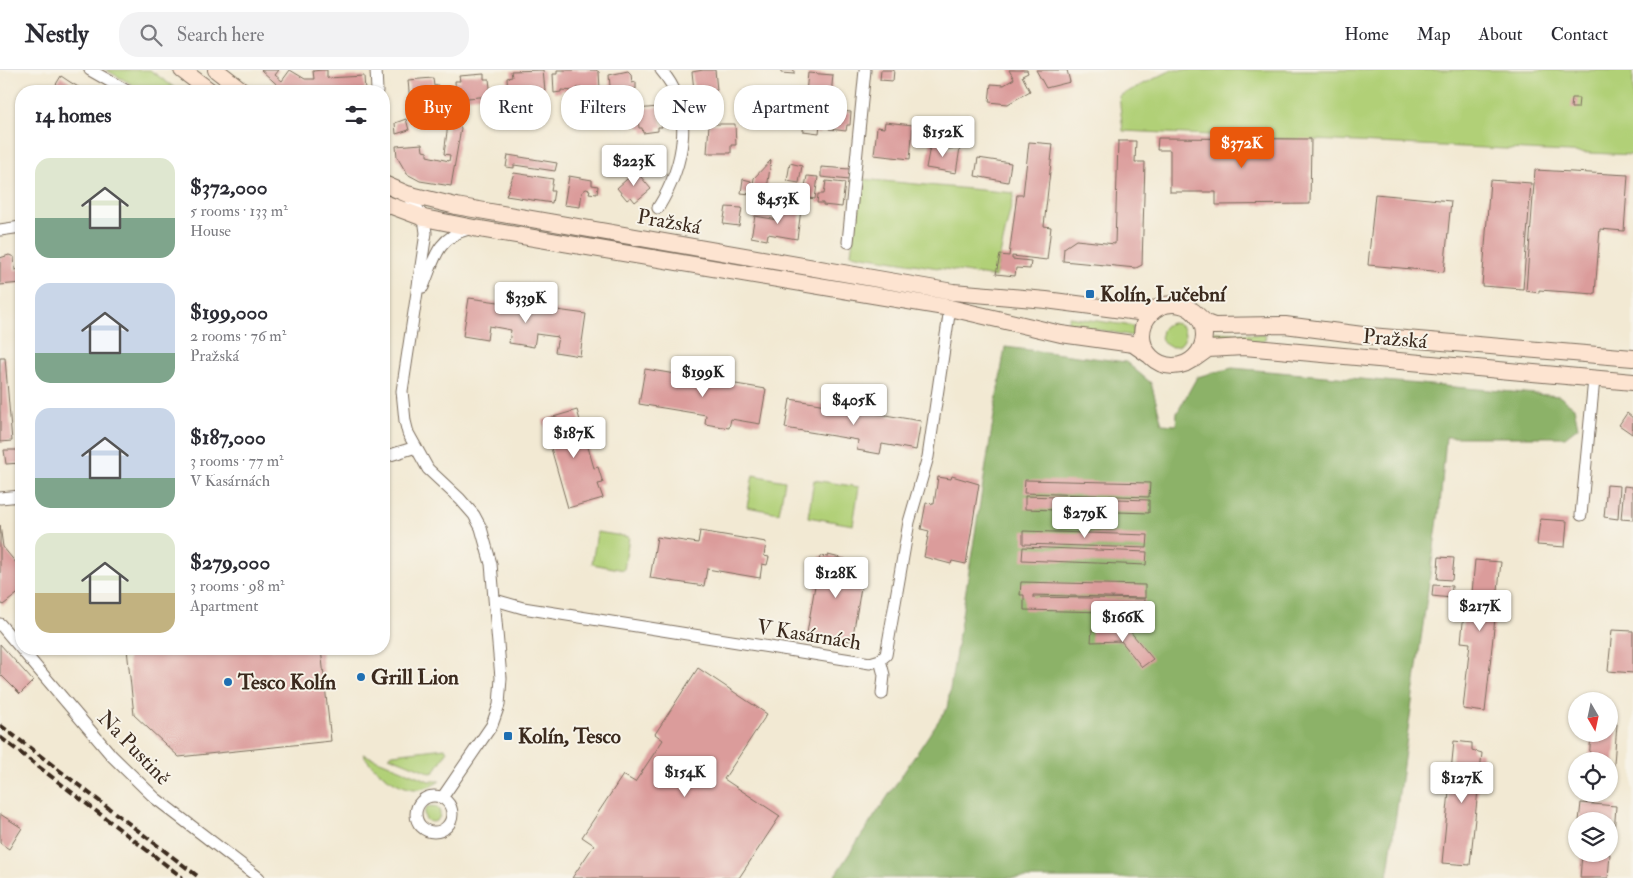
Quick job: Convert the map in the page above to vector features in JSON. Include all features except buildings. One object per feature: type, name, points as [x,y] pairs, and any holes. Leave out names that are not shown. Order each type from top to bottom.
[{"type":"street","points":[[90,70],[116,85]]},
{"type":"street","points":[[182,70],[202,85]]},
{"type":"street","points":[[216,70],[235,85]]},
{"type":"street","points":[[376,70],[377,85]]},
{"type":"street","points":[[848,242],[865,70]]},
{"type":"street","points":[[658,208],[673,183],[682,149],[683,127],[679,100],[664,72]]},
{"type":"street","name":"Pražská","points":[[390,187],[407,194],[456,206],[953,292],[1046,300],[1138,312],[1157,308]]},
{"type":"street","points":[[407,194],[424,218],[426,233],[402,391],[405,421],[428,469],[460,499],[474,515],[481,528],[491,564],[501,678],[499,705],[492,725],[442,798]]},
{"type":"street","name":"Pražská","points":[[390,206],[424,218],[474,228],[950,308],[1061,334],[1133,344],[1149,355]]},
{"type":"street","points":[[424,218],[456,206]]},
{"type":"street","points":[[0,230],[15,228]]},
{"type":"street","points":[[415,307],[441,245],[453,234],[474,228]]},
{"type":"street","points":[[1193,311],[1202,324],[1204,333],[1201,349],[1194,359],[1183,365],[1171,367],[1161,364],[1149,355],[1142,343],[1145,321],[1157,308],[1174,304],[1193,311],[1206,323],[1214,326],[1285,325],[1370,336],[1633,358]]},
{"type":"street","name":"V Kasárnách","points":[[494,600],[523,608],[861,662],[870,663],[880,660],[886,655],[907,530],[928,457],[950,308]]},
{"type":"street","name":"Pražská","points":[[1194,359],[1208,349],[1244,347],[1633,382]]},
{"type":"street","points":[[1581,515],[1594,378]]},
{"type":"street","points":[[390,455],[416,447]]},
{"type":"street","points":[[0,498],[15,497]]},
{"type":"street","name":"Na Pustině","points":[[0,624],[15,642]]},
{"type":"street","name":"Na Pustině","points":[[26,655],[112,756],[155,798],[259,878]]},
{"type":"street","points":[[880,660],[884,675],[882,694]]},
{"type":"green space","points":[[106,70],[150,70],[171,85],[133,85]]},
{"type":"green space","points":[[1172,70],[1633,70],[1633,155],[1123,131],[1119,96]]},
{"type":"green space","points":[[861,179],[1014,193],[995,277],[851,254]]},
{"type":"green space","points":[[1069,317],[1133,326],[1133,336],[1067,324]]},
{"type":"green space","points":[[1173,323],[1181,327],[1185,335],[1181,343],[1173,347],[1165,343],[1161,335],[1165,327]]},
{"type":"green space","points":[[1214,332],[1265,335],[1266,338],[1262,342],[1211,342]]},
{"type":"green space","points":[[1005,347],[1126,362],[1151,383],[1162,424],[1176,425],[1177,413],[1197,377],[1232,368],[1559,396],[1574,407],[1578,427],[1565,437],[1446,437],[1440,505],[1387,878],[833,878],[947,708]]},
{"type":"green space","points":[[753,475],[785,481],[779,513],[747,507]]},
{"type":"green space","points":[[814,480],[859,487],[853,525],[808,517]]},
{"type":"green space","points":[[597,532],[629,537],[624,570],[592,564]]},
{"type":"green space","points":[[445,748],[447,752],[434,772],[431,773],[389,756],[393,754]]},
{"type":"green space","points":[[363,754],[429,781],[440,781],[424,788],[407,788],[392,781],[372,766]]},
{"type":"green space","points":[[432,806],[438,808],[440,814],[438,820],[432,822],[426,820],[424,814],[426,808]]},
{"type":"railway","points":[[0,725],[200,878]]},
{"type":"railway","points":[[0,737],[183,878]]},
{"type":"place","name":"Kolín, Lučební","points":[[1090,294]]},
{"type":"place","name":"Grill Lion","points":[[361,677]]},
{"type":"place","name":"Tesco Kolín","points":[[228,682]]},
{"type":"place","name":"Kolín, Tesco","points":[[508,736]]}]
